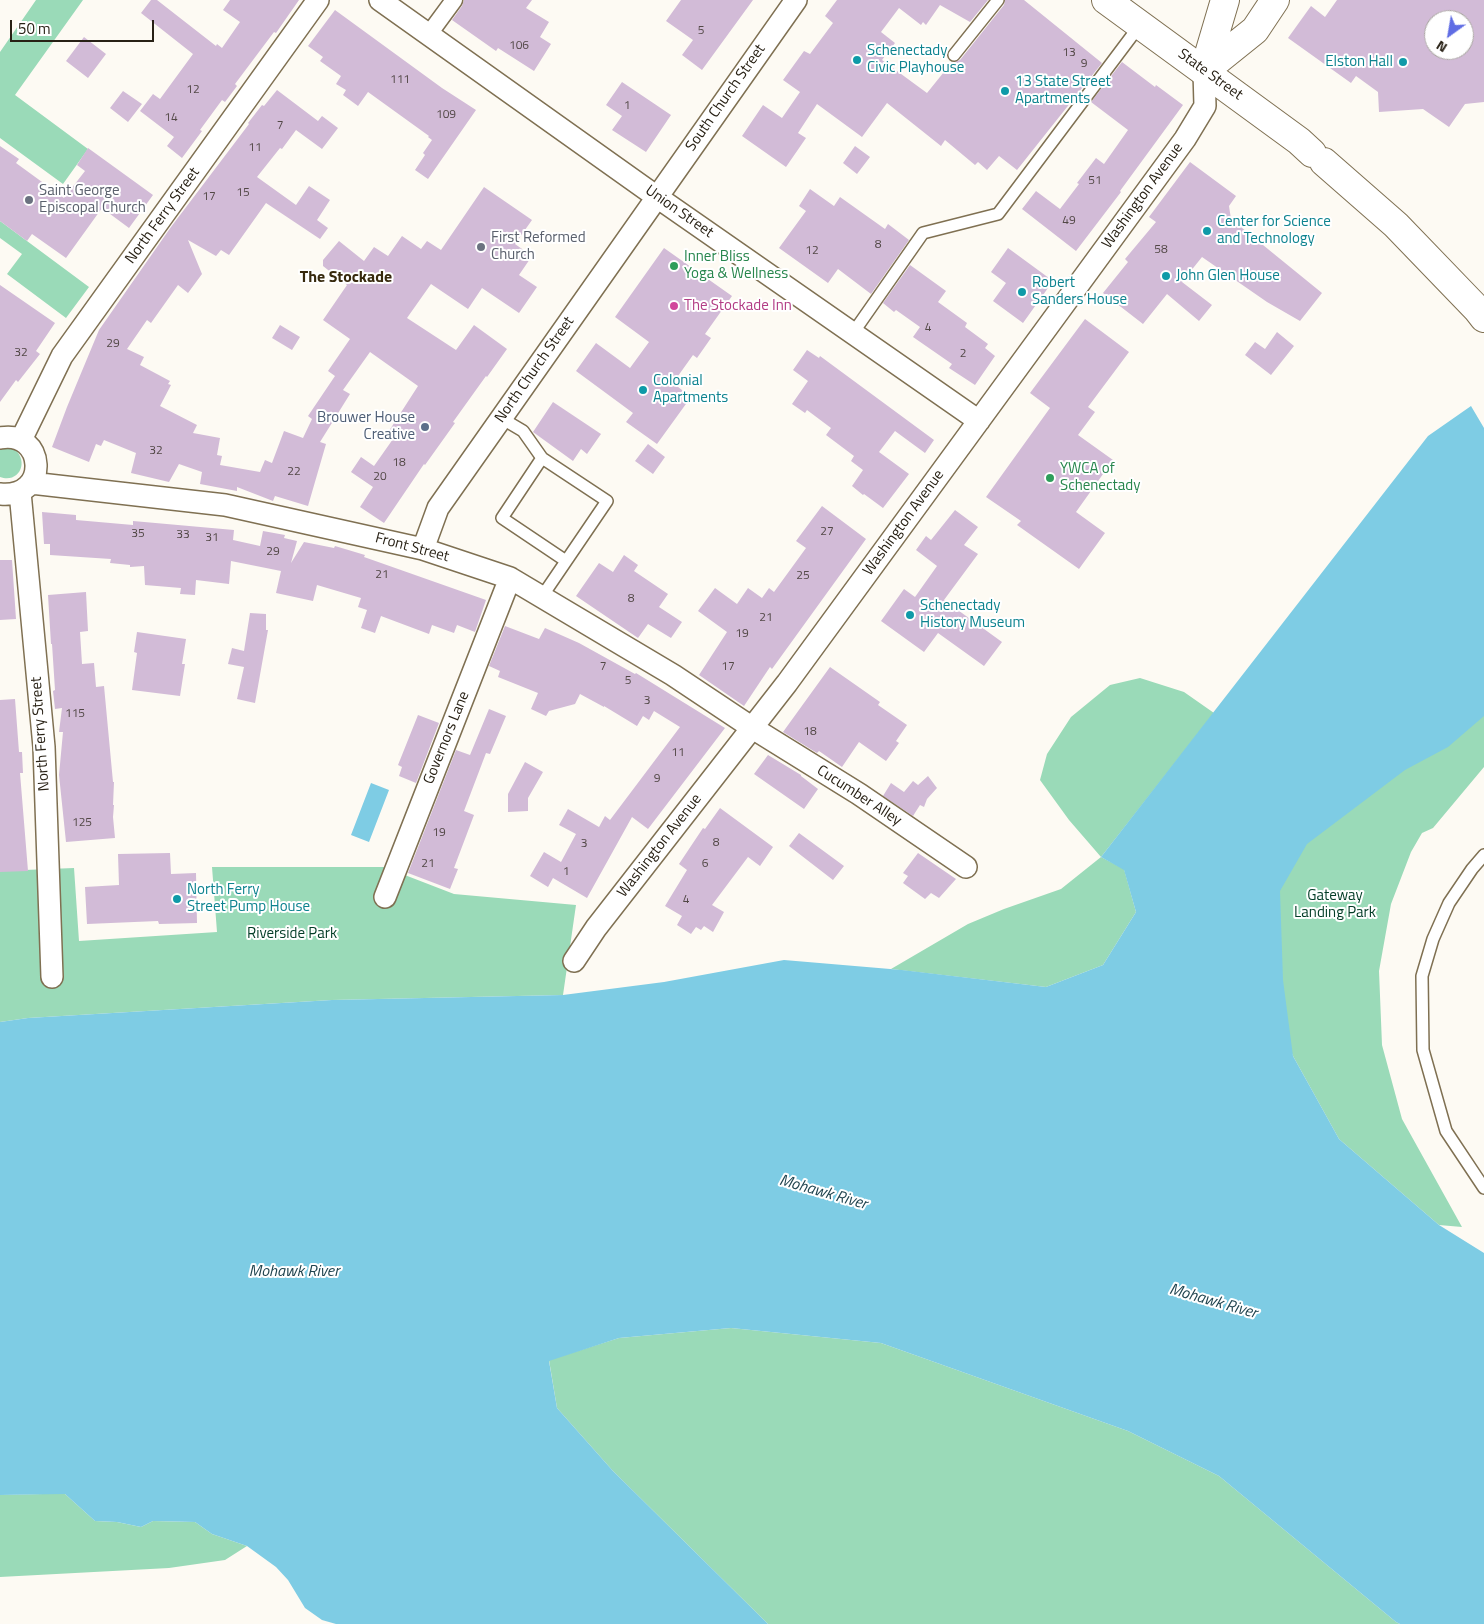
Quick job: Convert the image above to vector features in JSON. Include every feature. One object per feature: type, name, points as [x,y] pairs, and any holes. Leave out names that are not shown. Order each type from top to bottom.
[{"type":"main road","name":"State Street","points":[[1106,0],[1299,141],[1396,225],[1484,318]]},
{"type":"main road","name":"Washington Avenue","points":[[1204,71],[1225,0]]},
{"type":"main road","points":[[1204,71],[1255,30],[1275,0]]},
{"type":"street","name":"North Ferry Street","points":[[10,439],[62,356],[318,0]]},
{"type":"street","name":"Union Street","points":[[380,0],[657,197],[979,421]]},
{"type":"street","points":[[429,34],[454,0]]},
{"type":"street","name":"South Church Street","points":[[657,197],[796,0]]},
{"type":"street","name":"Washington Avenue","points":[[574,961],[596,928],[787,683],[1196,123],[1205,106],[1204,71]]},
{"type":"street","name":"North Church Street","points":[[423,549],[438,508],[657,197]]},
{"type":"street","points":[[10,439],[29,446],[37,464],[36,474],[17,490]]},
{"type":"street","name":"North Ferry Street","points":[[17,490],[44,747],[52,976]]},
{"type":"street","name":"Front Street","points":[[17,490],[225,505],[423,549],[510,578],[673,675],[751,727]]},
{"type":"street","name":"Governors Lane","points":[[384,897],[510,578]]},
{"type":"street","name":"Cucumber Alley","points":[[751,727],[859,794],[966,867]]},
{"type":"lane","points":[[954,55],[998,0]]},
{"type":"lane","points":[[852,333],[923,233],[998,214],[1140,24]]},
{"type":"lane","points":[[502,418],[523,431],[542,458],[606,501],[541,598]]},
{"type":"lane","points":[[542,458],[502,518],[566,561]]},
{"type":"lane","points":[[1484,855],[1449,903],[1433,940],[1422,976],[1423,1050],[1446,1131],[1484,1188]]},
{"type":"green space","points":[[36,0],[83,0],[15,95],[88,149],[63,184],[0,138],[0,52]]},
{"type":"green space","points":[[0,221],[89,287],[66,318],[7,274],[22,254],[0,238]]},
{"type":"green space","points":[[13,448],[21,459],[20,470],[13,477],[0,477],[0,449]]},
{"type":"green space","points":[[1140,678],[1184,692],[1214,713],[1101,857],[1069,820],[1040,780],[1047,754],[1071,717],[1110,685]]},
{"type":"green space","name":"Gateway Landing Park","points":[[1484,683],[1484,767],[1433,828],[1422,833],[1411,852],[1391,904],[1379,971],[1382,1045],[1402,1119],[1462,1227],[1439,1225],[1339,1139],[1293,1056],[1216,859]]},
{"type":"green space","points":[[1101,857],[1124,869],[1136,912],[1103,965],[1046,987],[891,969],[968,924],[1061,889]]},
{"type":"green space","name":"Riverside Park","points":[[212,867],[384,867],[454,894],[576,905],[563,995],[332,1000],[28,1018],[0,1022],[0,871],[74,868],[79,941],[217,932]]},
{"type":"green space","points":[[731,1328],[881,1343],[1128,1431],[1219,1476],[1400,1624],[768,1624],[613,1471],[557,1408],[549,1360],[619,1338]]},
{"type":"green space","points":[[65,1494],[95,1521],[117,1522],[141,1527],[153,1521],[195,1522],[212,1534],[247,1546],[225,1560],[169,1568],[0,1577],[0,1495]]},
{"type":"water","name":"Mohawk River","points":[[1471,406],[1484,428],[1484,716],[1448,747],[1405,770],[1307,844],[1280,891],[1283,980],[1293,1056],[1339,1139],[1439,1225],[1484,1253],[1484,1624],[1400,1624],[1396,1622],[1219,1476],[1128,1431],[881,1343],[731,1328],[619,1338],[549,1361],[557,1408],[613,1471],[768,1624],[336,1624],[322,1620],[305,1608],[288,1580],[276,1567],[247,1546],[212,1534],[195,1522],[153,1521],[141,1527],[117,1522],[95,1521],[65,1494],[0,1495],[0,1022],[28,1018],[332,1000],[563,995],[664,982],[784,960],[902,970],[1046,987],[1103,965],[1136,912],[1124,870],[1101,857],[1428,436]]},
{"type":"water","points":[[371,783],[389,790],[369,842],[351,835]]},
{"type":"building","points":[[151,0],[157,0],[216,46],[217,44],[222,48],[240,22],[223,10],[230,0],[299,0],[276,33],[274,32],[235,84],[237,86],[225,102],[222,100],[182,158],[167,146],[174,137],[140,111],[153,94],[160,99],[193,54],[141,13]]},
{"type":"building","points":[[464,0],[532,0],[526,8],[549,22],[540,37],[551,44],[534,71],[498,48],[496,51],[452,20]]},
{"type":"building","points":[[681,0],[753,0],[702,70],[682,55],[693,40],[666,21]]},
{"type":"building","points":[[837,0],[988,0],[970,22],[940,5],[926,25],[923,22],[921,25],[899,8],[881,32],[895,43],[882,60],[927,93],[952,62],[960,60],[1004,5],[1005,0],[1024,0],[1102,63],[1017,170],[999,156],[987,170],[978,162],[975,165],[945,140],[941,146],[887,103],[862,137],[817,104],[798,133],[806,138],[786,167],[742,136],[763,105],[782,118],[800,92],[783,80],[804,51],[810,54],[833,23],[825,16]]},
{"type":"building","name":"Elston Hall","points":[[1337,0],[1484,0],[1484,102],[1465,104],[1449,127],[1423,109],[1379,112],[1378,92],[1356,76],[1351,83],[1288,38],[1311,6],[1325,17]]},
{"type":"building","points":[[335,10],[442,88],[476,110],[428,179],[415,170],[432,140],[429,136],[368,92],[358,106],[343,95],[346,90],[336,84],[341,76],[320,61],[323,57],[308,46]]},
{"type":"building","points":[[84,37],[106,54],[88,78],[66,61]]},
{"type":"building","points":[[1122,62],[1183,105],[1076,251],[1022,209],[1036,191],[1060,209],[1096,158],[1104,164],[1128,130],[1091,102]]},
{"type":"building","points":[[622,82],[671,115],[646,152],[612,130],[622,116],[606,105]]},
{"type":"building","points":[[277,90],[318,121],[322,116],[338,128],[322,149],[296,130],[257,177],[296,205],[309,186],[330,200],[317,220],[328,228],[320,239],[266,203],[229,255],[221,250],[216,256],[188,240],[202,274],[188,293],[178,285],[151,323],[147,320],[127,349],[144,357],[140,365],[170,381],[168,384],[171,385],[160,406],[197,425],[193,433],[220,438],[217,455],[222,456],[220,465],[260,472],[265,460],[272,463],[284,431],[303,438],[312,419],[308,416],[335,376],[328,371],[350,339],[323,320],[347,285],[323,266],[323,260],[339,241],[364,261],[374,247],[388,256],[402,236],[421,249],[427,241],[441,250],[484,187],[532,220],[515,244],[532,256],[519,275],[537,287],[519,313],[482,288],[468,309],[431,284],[407,318],[456,350],[474,325],[507,349],[453,422],[455,423],[424,464],[384,523],[360,507],[373,487],[351,472],[361,457],[374,466],[393,439],[387,434],[418,386],[370,352],[343,390],[350,394],[320,442],[326,444],[308,506],[275,496],[273,501],[237,487],[237,491],[200,484],[202,472],[179,464],[169,482],[131,473],[136,453],[104,440],[101,446],[96,444],[89,462],[52,447],[99,330],[171,227],[248,123]]},
{"type":"building","points":[[123,91],[142,104],[128,122],[110,108]]},
{"type":"building","points":[[0,146],[19,159],[16,163],[64,198],[85,171],[77,165],[88,148],[153,195],[129,228],[102,208],[66,258],[32,234],[27,241],[0,221]]},
{"type":"building","points":[[855,146],[870,157],[857,174],[843,163]]},
{"type":"building","name":"Center for Science and Technology","points":[[1190,162],[1236,196],[1229,206],[1231,219],[1322,293],[1300,321],[1267,302],[1202,257],[1182,282],[1212,305],[1199,321],[1167,294],[1143,324],[1103,293],[1128,262],[1125,259],[1156,222],[1149,217]]},
{"type":"building","points":[[810,189],[834,206],[840,197],[885,229],[888,224],[909,240],[871,294],[838,269],[828,283],[779,248],[806,211],[799,206]]},
{"type":"building","name":"The Stockade Inn","points":[[664,248],[732,296],[705,334],[711,338],[697,358],[693,355],[673,383],[691,397],[657,444],[626,422],[633,413],[576,371],[596,343],[630,368],[649,342],[615,317]]},
{"type":"building","name":"Robert Sanders House","points":[[1008,248],[1053,281],[1023,323],[993,301],[1006,283],[991,272]]},
{"type":"building","points":[[910,265],[946,291],[938,302],[967,323],[965,327],[988,344],[985,348],[995,356],[975,385],[949,368],[952,364],[913,337],[920,327],[896,310],[894,312],[883,303]]},
{"type":"building","points":[[0,285],[55,323],[36,351],[40,354],[18,382],[16,380],[0,402]]},
{"type":"building","name":"YWCA of Schenectady","points":[[1085,319],[1129,352],[1088,407],[1095,412],[1078,435],[1113,460],[1076,512],[1105,533],[1079,569],[1017,525],[1021,521],[986,497],[1050,408],[1030,393]]},
{"type":"building","points":[[280,325],[300,337],[292,350],[272,338]]},
{"type":"building","points":[[1277,332],[1294,346],[1271,375],[1245,355],[1255,342],[1265,349]]},
{"type":"building","points":[[807,350],[819,358],[820,356],[934,440],[925,453],[895,431],[879,452],[909,474],[883,508],[852,486],[863,470],[851,461],[854,456],[826,435],[831,428],[807,410],[805,413],[792,404],[808,381],[793,370]]},
{"type":"building","points":[[553,402],[601,434],[587,454],[581,449],[573,461],[533,432]]},
{"type":"building","points":[[648,444],[665,457],[653,474],[635,461]]},
{"type":"building","points":[[822,506],[866,539],[772,669],[770,667],[744,706],[699,675],[727,632],[698,611],[715,588],[737,604],[748,588],[762,598],[769,588],[774,592],[806,548],[796,541]]},
{"type":"building","points":[[955,510],[978,527],[964,545],[978,554],[944,600],[1002,642],[984,666],[938,633],[924,652],[881,621],[904,589],[915,597],[937,566],[916,550],[926,536],[931,540]]},
{"type":"building","points":[[42,512],[76,515],[76,520],[133,525],[133,521],[234,530],[233,540],[260,546],[263,531],[285,535],[284,538],[297,541],[291,563],[304,542],[334,548],[335,546],[365,555],[364,557],[486,600],[475,632],[457,625],[454,633],[432,625],[429,634],[381,616],[375,633],[361,628],[367,610],[358,607],[361,598],[317,585],[313,601],[276,593],[281,571],[231,561],[229,584],[196,580],[195,595],[180,594],[181,588],[145,585],[144,566],[130,567],[130,565],[110,563],[111,559],[50,555],[50,544],[44,544]]},
{"type":"building","points":[[624,555],[638,565],[634,571],[668,594],[659,607],[682,622],[671,638],[648,624],[638,638],[576,596],[599,563],[613,572]]},
{"type":"building","points":[[0,560],[12,560],[16,619],[0,620]]},
{"type":"building","points":[[86,592],[88,631],[80,632],[82,664],[94,663],[96,687],[104,686],[114,782],[113,817],[115,838],[66,842],[59,775],[63,732],[59,732],[62,708],[55,709],[48,595]]},
{"type":"building","points":[[250,613],[266,614],[266,630],[268,630],[255,703],[237,699],[244,667],[228,664],[232,648],[244,651]]},
{"type":"building","points":[[505,626],[539,639],[545,628],[579,643],[636,673],[725,728],[648,829],[632,817],[587,898],[553,878],[548,887],[530,876],[544,852],[561,862],[576,834],[559,825],[568,809],[599,827],[605,816],[610,820],[680,727],[654,711],[649,720],[643,716],[637,726],[580,694],[575,704],[549,711],[546,716],[531,709],[538,693],[498,677],[500,671],[489,666]]},
{"type":"building","points":[[137,632],[186,639],[182,664],[185,664],[180,696],[132,690],[137,653],[134,652]]},
{"type":"building","points":[[830,667],[880,702],[878,705],[907,725],[896,741],[899,743],[886,761],[859,742],[842,767],[819,751],[817,753],[783,732]]},
{"type":"building","points":[[15,699],[19,752],[22,752],[23,773],[20,773],[28,871],[0,872],[0,700]]},
{"type":"building","points":[[489,709],[506,716],[490,754],[486,753],[464,811],[474,815],[454,868],[458,869],[450,889],[408,873],[456,750],[470,755]]},
{"type":"building","points":[[418,715],[439,723],[416,783],[399,776],[402,767],[398,765]]},
{"type":"building","points":[[768,755],[801,775],[818,789],[804,809],[754,774]]},
{"type":"building","points":[[525,762],[543,772],[528,798],[528,811],[508,812],[508,794]]},
{"type":"building","points":[[928,776],[937,788],[927,799],[924,807],[920,805],[913,816],[883,796],[891,783],[904,792],[913,781],[918,785]]},
{"type":"building","points":[[720,808],[773,847],[760,866],[748,857],[712,905],[724,912],[713,932],[704,926],[701,930],[696,927],[691,934],[677,925],[682,916],[665,906],[687,870],[679,864],[703,828],[705,829]]},
{"type":"building","points":[[799,833],[844,866],[833,880],[789,846]]},
{"type":"building","points":[[170,853],[171,874],[196,873],[197,923],[159,924],[158,921],[87,924],[85,887],[119,885],[118,854]]},
{"type":"building","points":[[918,853],[956,879],[939,898],[931,893],[925,899],[903,883],[908,876],[903,873]]},
{"type":"place","name":"Schenectady Civic Playhouse","points":[[857,60]]},
{"type":"place","name":"Elston Hall","points":[[1403,62]]},
{"type":"place","name":"13 State Street Apartments","points":[[1005,91]]},
{"type":"place","name":"Saint George Episcopal Church","points":[[29,200]]},
{"type":"place","name":"Center for Science and Technology","points":[[1207,231]]},
{"type":"place","name":"First Reformed Church","points":[[481,247]]},
{"type":"place","name":"Inner Bliss Yoga & Wellness","points":[[674,266]]},
{"type":"place","name":"John Glen House","points":[[1166,276]]},
{"type":"place","name":"Robert Sanders House","points":[[1022,292]]},
{"type":"place","name":"The Stockade Inn","points":[[674,306]]},
{"type":"place","name":"Colonial Apartments","points":[[643,390]]},
{"type":"place","name":"Brouwer House Creative","points":[[425,427]]},
{"type":"place","name":"YWCA of Schenectady","points":[[1050,478]]},
{"type":"place","name":"Schenectady History Museum","points":[[910,615]]},
{"type":"place","name":"North Ferry Street Pump House","points":[[177,899]]},
{"type":"district","name":"The Stockade","points":[[346,278]]}]
